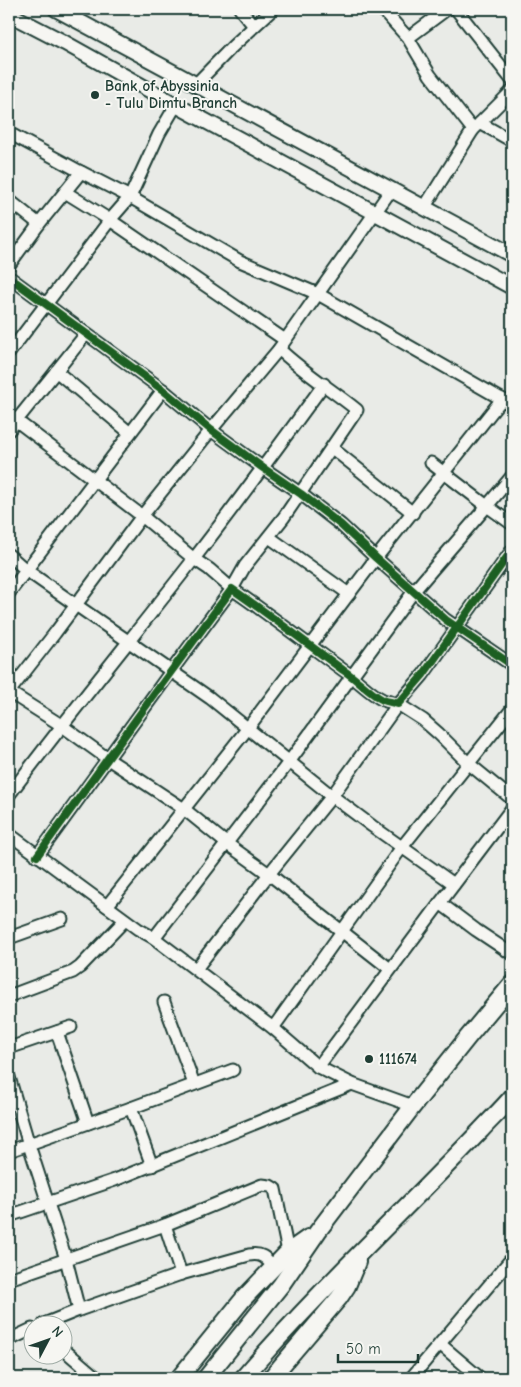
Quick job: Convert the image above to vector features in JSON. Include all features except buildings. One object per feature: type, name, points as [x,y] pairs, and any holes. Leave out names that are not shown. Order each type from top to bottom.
[{"type":"highway","points":[[206,1378],[275,1292],[318,1231],[413,1106],[512,984]]},
{"type":"highway","points":[[244,1378],[273,1343],[511,1100]]},
{"type":"highway","points":[[179,1378],[244,1298],[288,1252],[318,1231]]},
{"type":"highway","points":[[271,1378],[339,1298],[347,1286],[361,1252]]},
{"type":"main road","points":[[56,9],[512,255]]},
{"type":"main road","points":[[9,14],[512,287]]},
{"type":"street","points":[[240,9],[254,26]]},
{"type":"street","points":[[196,84],[273,9]]},
{"type":"street","points":[[382,9],[408,38],[430,75],[476,126],[512,141]]},
{"type":"street","points":[[408,38],[447,9]]},
{"type":"street","points":[[456,9],[512,80]]},
{"type":"street","points":[[424,208],[476,126],[512,92]]},
{"type":"street","points":[[9,353],[110,220],[130,197],[159,134],[176,105]]},
{"type":"street","points":[[9,133],[130,197],[240,261],[318,294],[507,402],[444,473],[376,558],[248,728],[107,906]]},
{"type":"street","points":[[9,266],[39,224],[81,172]]},
{"type":"street","points":[[390,969],[184,809],[108,759],[11,686],[76,606],[142,516],[282,345],[391,190]]},
{"type":"street","points":[[37,856],[232,589],[244,566],[269,537],[301,494],[357,410],[296,365],[282,345],[110,220],[65,192]]},
{"type":"street","points":[[9,200],[39,224]]},
{"type":"street","points":[[9,278],[163,390],[211,430],[341,524],[446,620],[512,665]]},
{"type":"street","points":[[86,334],[11,422],[94,480],[142,516],[232,589],[379,697],[398,704],[423,720],[468,763],[512,799]]},
{"type":"street","points":[[56,371],[130,433]]},
{"type":"street","points":[[9,794],[61,725],[194,559],[324,384]]},
{"type":"street","points":[[9,593],[163,390]]},
{"type":"street","points":[[332,448],[413,512]]},
{"type":"street","points":[[431,463],[512,524]]},
{"type":"street","points":[[154,938],[289,762],[414,591],[512,476]]},
{"type":"street","points":[[269,537],[349,594]]},
{"type":"street","points":[[196,969],[332,796],[398,704],[423,675],[512,550]]},
{"type":"street","points":[[9,555],[26,570],[76,606],[210,698],[332,796],[454,884]]},
{"type":"street","points":[[273,1028],[402,847],[512,708]]},
{"type":"street","points":[[318,1067],[512,808]]},
{"type":"street","points":[[9,834],[125,920],[154,938],[196,969],[273,1028],[318,1067],[352,1084],[413,1106]]},
{"type":"street","points":[[440,903],[512,954]]},
{"type":"street","points":[[9,938],[62,919]]},
{"type":"street","points":[[9,996],[73,972],[125,920]]},
{"type":"street","points":[[164,1002],[194,1084]]},
{"type":"street","points":[[9,1048],[71,1027]]},
{"type":"street","points":[[57,1032],[88,1123]]},
{"type":"street","points":[[9,1151],[233,1070]]},
{"type":"street","points":[[9,1077],[66,1260],[79,1310]]},
{"type":"street","points":[[9,1216],[152,1166],[352,1084]]},
{"type":"street","points":[[131,1108],[152,1166]]},
{"type":"street","points":[[9,1279],[165,1225],[262,1185],[275,1189],[288,1252]]},
{"type":"street","points":[[165,1225],[181,1274]]},
{"type":"street","points":[[69,1314],[181,1274],[248,1255],[258,1254],[266,1258],[274,1267]]},
{"type":"street","points":[[411,1378],[512,1258]]},
{"type":"street","points":[[9,1340],[22,1334]]},
{"type":"street","points":[[440,1344],[480,1378]]},
{"type":"street","points":[[72,1357],[97,1378]]},
{"type":"cycle path","points":[[9,277],[163,390],[211,430],[301,494],[341,525],[446,620],[512,665]]},
{"type":"cycle path","points":[[37,856],[232,589],[373,694],[383,700],[398,704],[423,675],[512,550]]},
{"type":"place","name":"Bank of Abyssinia - Tulu Dimtu Branch","points":[[95,95]]},
{"type":"place","name":"111674","points":[[369,1059]]}]
